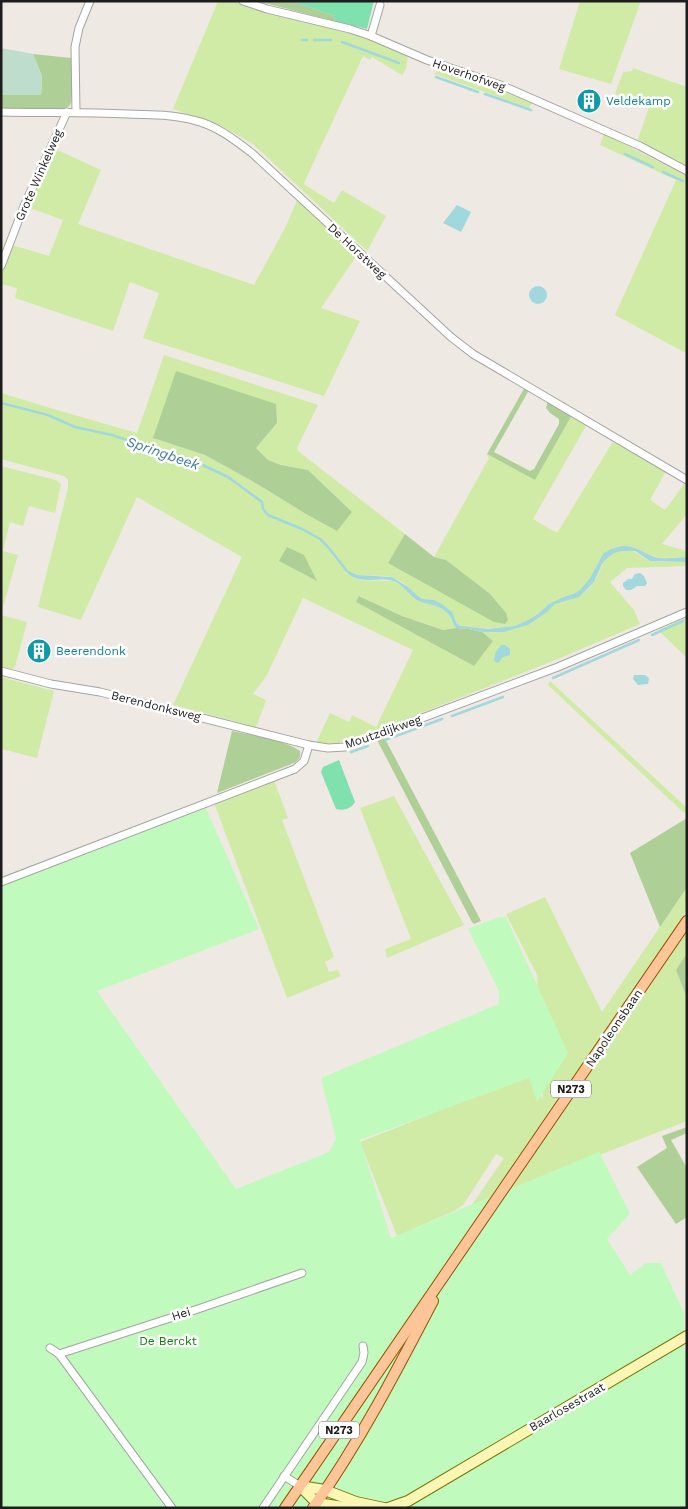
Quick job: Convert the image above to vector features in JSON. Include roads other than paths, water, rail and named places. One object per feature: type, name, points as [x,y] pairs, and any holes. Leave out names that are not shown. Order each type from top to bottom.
[{"type":"main road","name":"Napoleonsbaan","points":[[300,1486],[687,921]]},
{"type":"main road","name":"Napoleonsbaan","points":[[325,1490],[387,1389],[456,1258]]},
{"type":"main road","name":"N273","points":[[285,1508],[300,1486]]},
{"type":"main road","name":"N273","points":[[315,1505],[325,1490]]},
{"type":"street","points":[[76,112],[76,47],[78,28],[90,1]]},
{"type":"street","name":"Hoverhofweg","points":[[243,1],[371,36],[428,60],[503,86],[640,146],[687,171]]},
{"type":"street","points":[[371,36],[380,5]]},
{"type":"street","name":"De Horstweg","points":[[1,112],[168,115],[195,120],[228,135],[253,154],[451,337],[473,354],[687,480]]},
{"type":"street","name":"Grote Winkelweg","points":[[1,266],[24,206],[68,112]]},
{"type":"street","name":"Moutzdijkweg","points":[[310,745],[328,748],[345,747],[369,739],[558,667],[687,612]]},
{"type":"street","name":"Berendonksweg","points":[[1,672],[51,684],[100,692],[310,745]]},
{"type":"street","points":[[3,881],[295,769],[304,761],[310,745]]},
{"type":"street","name":"Hei","points":[[58,1354],[302,1273]]},
{"type":"street","name":"Baarlosestraat","points":[[386,1508],[408,1501],[687,1336]]},
{"type":"street","points":[[263,1508],[362,1362],[363,1346]]},
{"type":"street","points":[[50,1348],[58,1354],[172,1508]]},
{"type":"street","points":[[284,1476],[300,1486],[315,1505],[350,1508]]},
{"type":"street","points":[[300,1486],[325,1490],[356,1502],[386,1508]]},
{"type":"water","points":[[457,205],[471,212],[461,232],[443,223]]},
{"type":"water","points":[[538,286],[544,289],[547,295],[544,301],[538,304],[532,301],[529,295],[532,289]]},
{"type":"water","points":[[622,546],[635,548],[659,558],[687,557],[687,562],[650,561],[635,551],[614,553],[602,564],[594,582],[579,597],[555,604],[528,625],[504,632],[482,632],[456,628],[450,615],[435,605],[417,600],[397,582],[354,578],[345,569],[357,575],[392,577],[422,599],[434,600],[442,604],[452,612],[457,624],[487,629],[515,626],[538,614],[549,604],[580,590],[590,578],[603,554],[611,549]]},
{"type":"water","points":[[640,573],[644,576],[647,583],[645,586],[637,586],[631,590],[626,590],[623,583],[628,579],[632,579],[635,574]]},
{"type":"water","points":[[501,645],[505,645],[510,649],[510,655],[503,657],[498,663],[494,661],[495,653]]},
{"type":"water","points":[[634,675],[645,675],[649,678],[648,684],[638,685],[633,679]]},
{"type":"waterway","points":[[302,40],[307,40]]},
{"type":"waterway","points":[[314,40],[331,40]]},
{"type":"waterway","points":[[342,42],[399,63]]},
{"type":"waterway","points":[[436,77],[478,92]]},
{"type":"waterway","points":[[485,94],[531,110]]},
{"type":"waterway","points":[[625,154],[653,167]]},
{"type":"waterway","points":[[663,172],[683,181]]},
{"type":"waterway","name":"Springbeek","points":[[1,403],[48,415],[75,427],[112,435],[153,451],[172,453],[228,477],[262,502],[263,509],[268,515],[302,529],[320,539],[346,570]]},
{"type":"waterway","points":[[652,635],[683,621]]},
{"type":"waterway","points":[[553,678],[639,640]]},
{"type":"waterway","points":[[452,716],[503,697]]},
{"type":"waterway","points":[[385,740],[442,719]]},
{"type":"waterway","points":[[351,752],[368,746]]},
{"type":"place","name":"Veldekamp","points":[[589,101]]},
{"type":"place","name":"Beerendonk","points":[[39,651]]},
{"type":"park label","name":"De Berckt","points":[[168,1341]]}]
